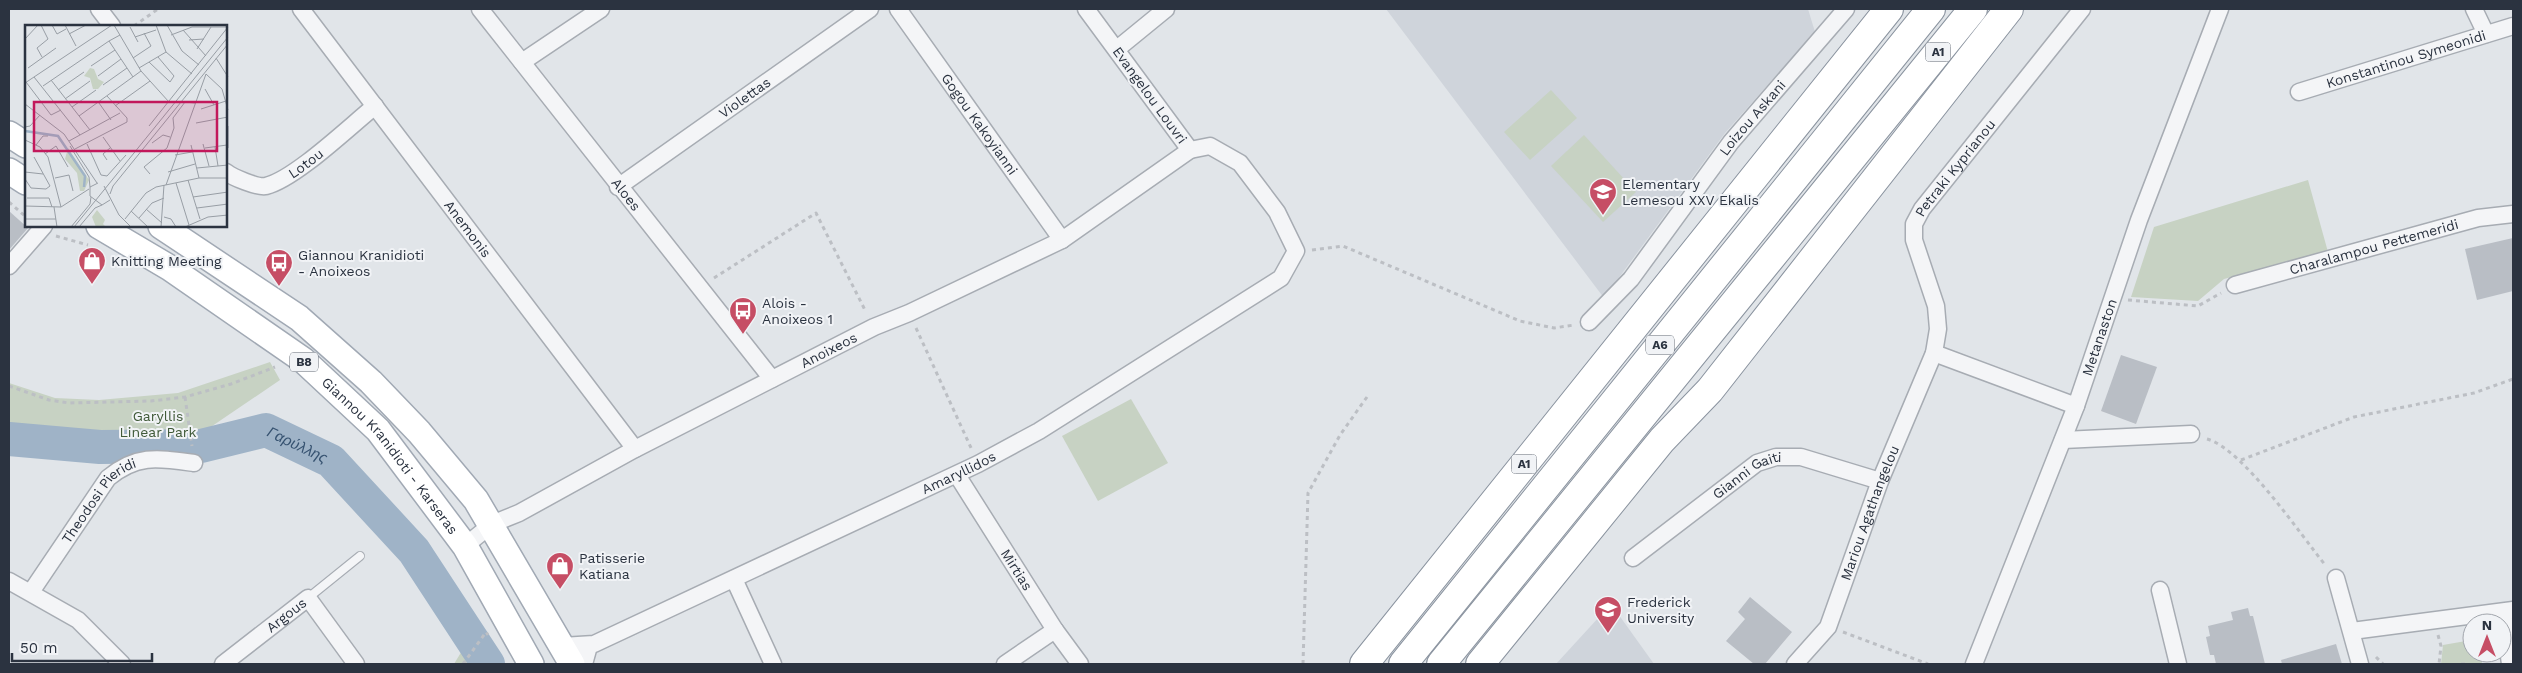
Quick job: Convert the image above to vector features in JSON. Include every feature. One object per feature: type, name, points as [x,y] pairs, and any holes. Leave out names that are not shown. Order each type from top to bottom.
[{"type":"highway","points":[[1684,262],[1889,9]]},
{"type":"highway","name":"A1","points":[[1904,95],[1973,9]]},
{"type":"highway","points":[[1480,664],[1662,440],[1710,390],[2009,9]]},
{"type":"highway","points":[[1684,262],[1769,178],[1924,17]]},
{"type":"highway","name":"A6","points":[[1403,664],[1924,17]]},
{"type":"highway","points":[[1710,390],[1866,163],[1904,95]]},
{"type":"highway","name":"A6","points":[[1441,664],[1904,95]]},
{"type":"highway","name":"A1","points":[[1364,664],[1684,262]]},
{"type":"main road","points":[[9,134],[25,144]]},
{"type":"main road","points":[[9,170],[25,181]]},
{"type":"main road","name":"Giannou Kranidioti - Karseras","points":[[102,228],[170,268],[303,360],[378,430],[465,546],[530,664]]},
{"type":"main road","name":"B8","points":[[164,228],[299,318],[371,382],[419,432],[476,500],[492,524],[567,655]]},
{"type":"street","points":[[99,9],[111,25]]},
{"type":"street","name":"Anemonis","points":[[301,9],[634,449]]},
{"type":"street","name":"Aloes","points":[[480,9],[618,187],[772,379]]},
{"type":"street","points":[[522,62],[601,9]]},
{"type":"street","name":"Violettas","points":[[618,187],[870,9]]},
{"type":"street","name":"Gogou Kakoyianni","points":[[898,9],[1062,240]]},
{"type":"street","name":"Evangelou Louvri","points":[[1086,9],[1190,150],[1210,146],[1240,163],[1277,212],[1296,251]]},
{"type":"street","points":[[1116,49],[1166,9]]},
{"type":"street","name":"Loizou Askani","points":[[1589,322],[1631,279],[1730,142],[1846,9]]},
{"type":"street","name":"Petraki Kyprianou","points":[[1934,353],[1938,329],[1936,306],[1914,240],[1914,224],[1922,209],[2082,9]]},
{"type":"street","points":[[2474,9],[2486,34]]},
{"type":"street","name":"Metanaston","points":[[1974,664],[2064,440],[2139,220],[2217,10]]},
{"type":"street","name":"Konstantinou Symeonidi","points":[[2300,92],[2513,26]]},
{"type":"street","name":"Lotou","points":[[228,174],[264,187],[286,179],[375,106]]},
{"type":"street","name":"Anoixeos","points":[[465,546],[492,524],[519,513],[634,449],[874,327],[909,313],[1062,240],[1190,150]]},
{"type":"street","name":"Charalampou Pettemeridi","points":[[2235,285],[2478,218],[2513,214]]},
{"type":"street","points":[[9,266],[42,228]]},
{"type":"street","name":"Amaryllidos","points":[[567,655],[578,644],[590,646],[958,475],[1039,431],[1282,278],[1296,251]]},
{"type":"street","points":[[1934,353],[2076,406]]},
{"type":"street","name":"Mariou Agathangelou","points":[[1794,664],[1828,627],[1880,481],[1934,353]]},
{"type":"street","points":[[2064,440],[2191,434]]},
{"type":"street","name":"Gianni Gaiti","points":[[1633,558],[1757,464],[1776,457],[1801,457],[1880,481]]},
{"type":"street","name":"Theodosi Pieridi","points":[[31,592],[108,478],[122,466],[137,460],[161,458],[194,464]]},
{"type":"street","name":"Mirtias","points":[[958,475],[1055,630],[1080,664]]},
{"type":"street","points":[[2336,578],[2360,664]]},
{"type":"street","points":[[734,579],[773,664]]},
{"type":"street","points":[[9,580],[78,620],[122,664]]},
{"type":"street","points":[[2160,590],[2178,664]]},
{"type":"street","name":"Argous","points":[[223,664],[308,598],[356,664]]},
{"type":"street","points":[[2352,631],[2508,611],[2510,664]]},
{"type":"street","points":[[1005,664],[1055,630]]},
{"type":"street","points":[[584,664],[590,646]]},
{"type":"lane","points":[[308,598],[360,556]]},
{"type":"path","points":[[135,25],[158,9]]},
{"type":"path","points":[[9,202],[25,216]]},
{"type":"path","points":[[699,287],[816,213],[874,327]]},
{"type":"path","points":[[1296,251],[1343,246],[1520,321],[1554,328],[1589,322]]},
{"type":"path","points":[[2112,299],[2198,306],[2235,285]]},
{"type":"path","points":[[909,313],[978,464]]},
{"type":"path","points":[[9,386],[49,400],[69,403],[151,401],[186,397],[232,384],[279,365]]},
{"type":"path","points":[[2241,460],[2354,417],[2474,393],[2513,379]]},
{"type":"path","points":[[186,397],[194,464]]},
{"type":"path","points":[[1303,664],[1308,492],[1340,435],[1367,397]]},
{"type":"path","points":[[2191,434],[2219,442],[2241,460],[2336,578]]},
{"type":"path","points":[[2432,621],[2441,646],[2439,664]]},
{"type":"path","points":[[1828,627],[1928,664]]},
{"type":"path","points":[[463,664],[486,632]]},
{"type":"path","points":[[2461,664],[2466,664]]},
{"type":"shaded area","name":"Elementary Lemesou XXV Ekalis","points":[[1386,9],[1808,9],[1815,32],[1725,133],[1604,298]]},
{"type":"shaded area","name":"Frederick University","points":[[1611,604],[1654,664],[1556,664]]},
{"type":"green space","points":[[1551,90],[1577,118],[1530,160],[1504,132]]},
{"type":"green space","points":[[1584,135],[1636,192],[1603,222],[1551,166]]},
{"type":"green space","points":[[2308,180],[2328,252],[2224,279],[2198,301],[2131,297],[2154,227]]},
{"type":"green space","name":"Garyllis Linear Park","points":[[270,362],[280,380],[171,454],[77,456],[9,448],[9,383],[55,398],[99,400],[178,393]]},
{"type":"green space","points":[[1131,399],[1168,463],[1098,501],[1062,436]]},
{"type":"green space","points":[[474,631],[497,664],[454,664]]},
{"type":"green space","points":[[2462,642],[2462,663],[2482,664],[2441,664],[2443,645]]},
{"type":"building","points":[[9,211],[25,225],[25,228],[28,228],[9,250]]},
{"type":"building","points":[[2513,238],[2513,291],[2477,300],[2465,249]]},
{"type":"building","points":[[2121,355],[2157,367],[2136,424],[2101,411]]},
{"type":"building","points":[[1750,597],[1792,632],[1765,664],[1754,664],[1726,641],[1745,619],[1738,612]]},
{"type":"building","points":[[2248,608],[2250,616],[2253,616],[2265,664],[2216,664],[2214,655],[2210,655],[2206,637],[2210,636],[2208,626],[2233,620],[2231,612]]},
{"type":"building","points":[[2336,644],[2342,664],[2282,664],[2281,660]]},
{"type":"waterway","name":"Γαρύλλης","points":[[9,439],[100,447],[201,446],[266,430],[331,461],[414,551],[488,664]]},
{"type":"place","name":"Elementary Lemesou XXV Ekalis","points":[[1603,216]]},
{"type":"place","name":"Knitting Meeting","points":[[92,285]]},
{"type":"place","name":"Giannou Kranidioti - Anoixeos","points":[[279,287]]},
{"type":"place","name":"Alois - Anoixeos 1","points":[[743,335]]},
{"type":"place","name":"Patisserie Katiana","points":[[560,590]]},
{"type":"place","name":"Frederick University","points":[[1608,634]]}]
